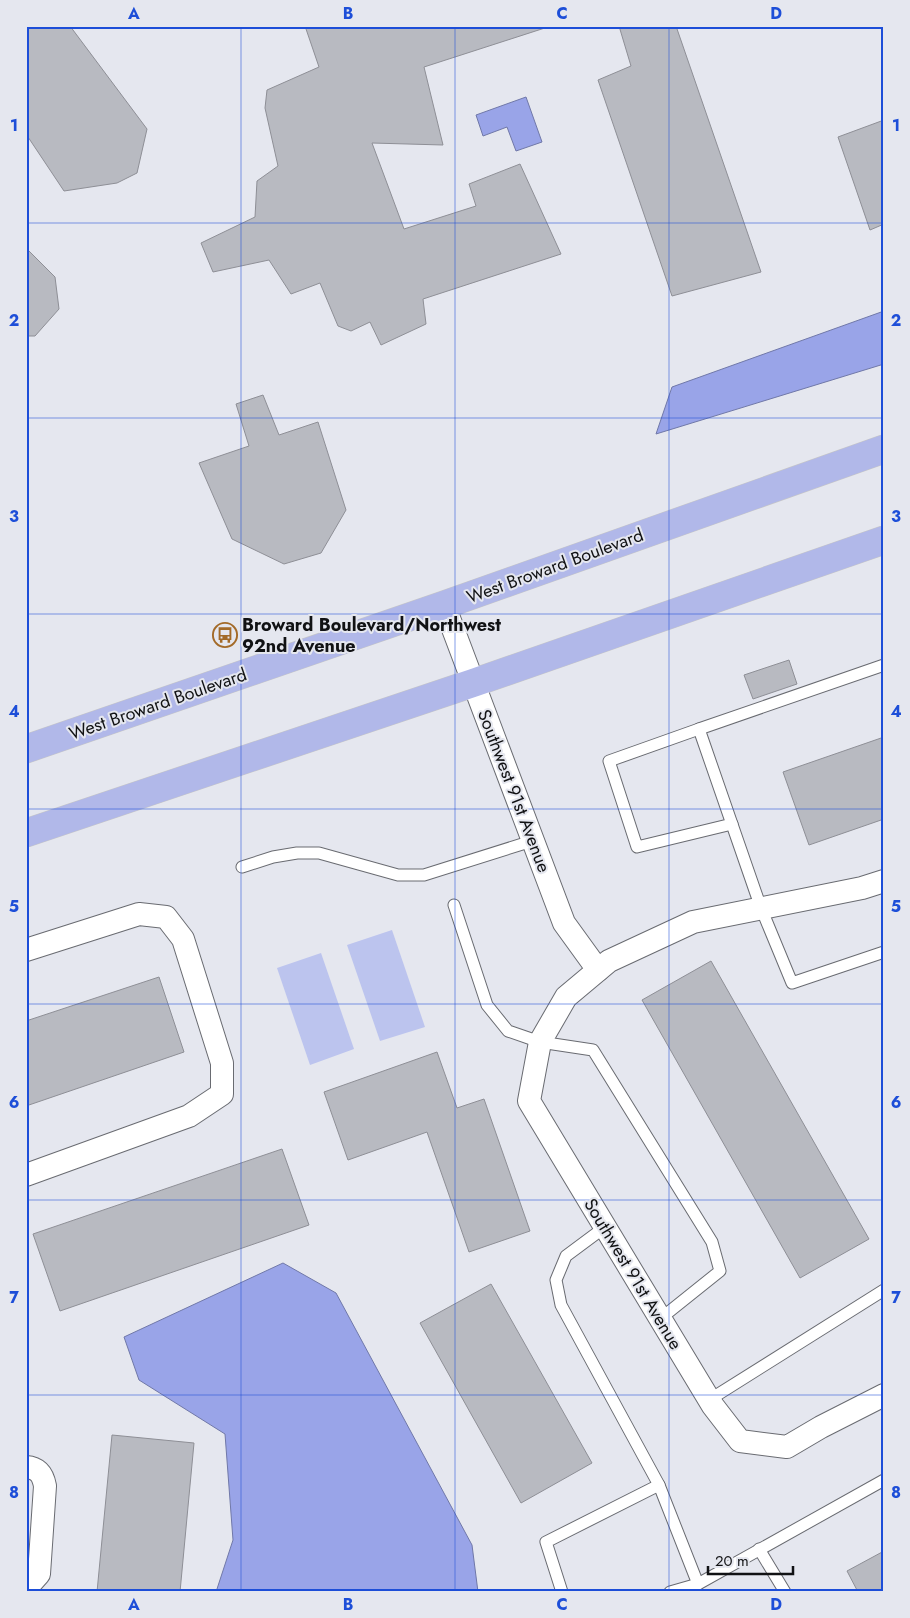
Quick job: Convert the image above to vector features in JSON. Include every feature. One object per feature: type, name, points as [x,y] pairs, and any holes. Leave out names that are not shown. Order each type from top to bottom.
[{"type":"main road","name":"West Broward Boulevard","points":[[26,749],[444,605],[884,449]]},
{"type":"main road","points":[[26,833],[473,684],[884,540]]},
{"type":"street","name":"Southwest 91st Avenue","points":[[444,605],[564,923],[598,970]]},
{"type":"street","name":"Southwest 91st Avenue","points":[[884,881],[862,888],[693,922],[609,961],[566,997],[540,1042],[529,1101],[709,1400],[740,1441],[786,1447],[884,1395]]},
{"type":"street","points":[[26,950],[139,914],[166,917],[183,939],[222,1063],[222,1094],[190,1116],[26,1175]]},
{"type":"street","points":[[26,1467],[34,1468],[43,1475],[46,1486],[39,1574],[31,1583],[26,1584]]},
{"type":"lane","points":[[732,824],[637,846],[609,761],[884,665]]},
{"type":"lane","points":[[699,728],[761,908],[792,983],[884,952]]},
{"type":"lane","points":[[242,867],[297,852],[319,853],[398,875],[424,875],[532,840]]},
{"type":"lane","points":[[454,905],[487,1005],[508,1031],[540,1042],[593,1050],[712,1242],[720,1270],[660,1319]]},
{"type":"lane","points":[[605,1227],[566,1256],[556,1280],[561,1305],[659,1485],[698,1584]]},
{"type":"lane","points":[[709,1400],[884,1290]]},
{"type":"lane","points":[[670,1592],[698,1584],[884,1480]]},
{"type":"lane","points":[[562,1592],[546,1542],[659,1485]]},
{"type":"lane","points":[[759,1549],[786,1592]]},
{"type":"shaded area","points":[[526,97],[542,142],[516,151],[507,127],[483,136],[476,115]]},
{"type":"shaded area","points":[[884,311],[884,364],[656,434],[672,387]]},
{"type":"shaded area","points":[[392,930],[425,1027],[380,1041],[347,945]]},
{"type":"shaded area","points":[[321,953],[354,1049],[310,1065],[277,968]]},
{"type":"shaded area","points":[[283,1263],[336,1293],[472,1545],[478,1592],[216,1592],[233,1540],[225,1434],[139,1380],[124,1337]]},
{"type":"building","points":[[26,26],[70,26],[147,129],[137,173],[117,183],[64,191],[26,134]]},
{"type":"building","points":[[305,26],[551,26],[424,67],[443,145],[372,143],[404,229],[476,206],[469,184],[520,164],[561,254],[423,299],[426,324],[381,345],[370,322],[351,331],[338,326],[320,283],[291,294],[269,260],[213,272],[201,243],[255,217],[257,181],[278,166],[265,108],[267,90],[319,67]]},
{"type":"building","points":[[619,26],[676,26],[761,272],[672,296],[598,80],[631,66]]},
{"type":"building","points":[[884,120],[884,224],[870,230],[838,137]]},
{"type":"building","points":[[26,248],[55,277],[59,309],[35,336],[26,336]]},
{"type":"building","points":[[263,395],[279,435],[318,422],[346,510],[321,553],[284,564],[232,539],[199,463],[249,446],[236,404]]},
{"type":"building","points":[[789,660],[797,684],[753,699],[744,675]]},
{"type":"building","points":[[884,737],[884,819],[809,845],[783,772]]},
{"type":"building","points":[[711,961],[869,1239],[800,1278],[642,1000]]},
{"type":"building","points":[[159,977],[184,1052],[26,1106],[26,1021]]},
{"type":"building","points":[[437,1052],[457,1108],[484,1099],[530,1231],[469,1252],[427,1132],[348,1160],[324,1092]]},
{"type":"building","points":[[282,1149],[309,1225],[60,1311],[33,1234]]},
{"type":"building","points":[[491,1284],[592,1463],[521,1503],[420,1323]]},
{"type":"building","points":[[112,1435],[194,1443],[180,1592],[97,1592]]},
{"type":"building","points":[[884,1551],[884,1592],[858,1592],[847,1571]]},
{"type":"place","name":"Broward Boulevard/Northwest 92nd Avenue","points":[[225,635]]}]
